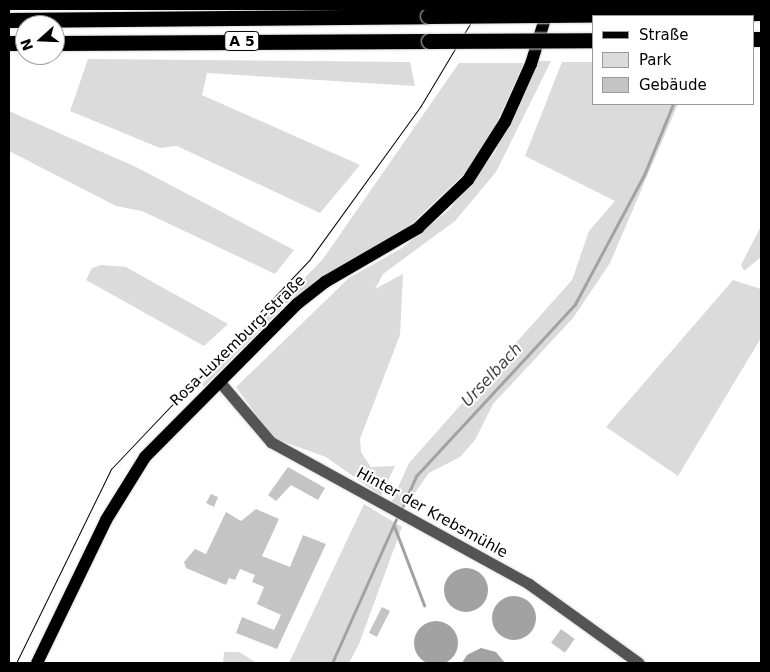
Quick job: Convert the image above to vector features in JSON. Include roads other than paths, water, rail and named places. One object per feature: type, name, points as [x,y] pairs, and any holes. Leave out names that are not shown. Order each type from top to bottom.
[{"type":"highway","name":"A 5","points":[[9,20],[761,13]]},
{"type":"highway","name":"A 5","points":[[65,42],[592,40]]},
{"type":"main road","name":"Rosa-Luxemburg-Straße","points":[[38,663],[125,484],[164,435],[296,304],[325,282],[418,228],[468,180],[506,122],[531,64],[548,9]]},
{"type":"street","name":"Hinter der Krebsmühle","points":[[219,381],[272,442],[529,584],[639,663]]},
{"type":"waterway","name":"Urselbach","points":[[401,510],[416,476],[575,304],[644,175],[673,105]]},
{"type":"waterway","name":"Urselbach","points":[[332,663],[398,515]]},
{"type":"waterway","points":[[394,526],[424,605]]},
{"type":"tram line","points":[[16,663],[111,469],[310,259],[420,107],[479,9]]}]
